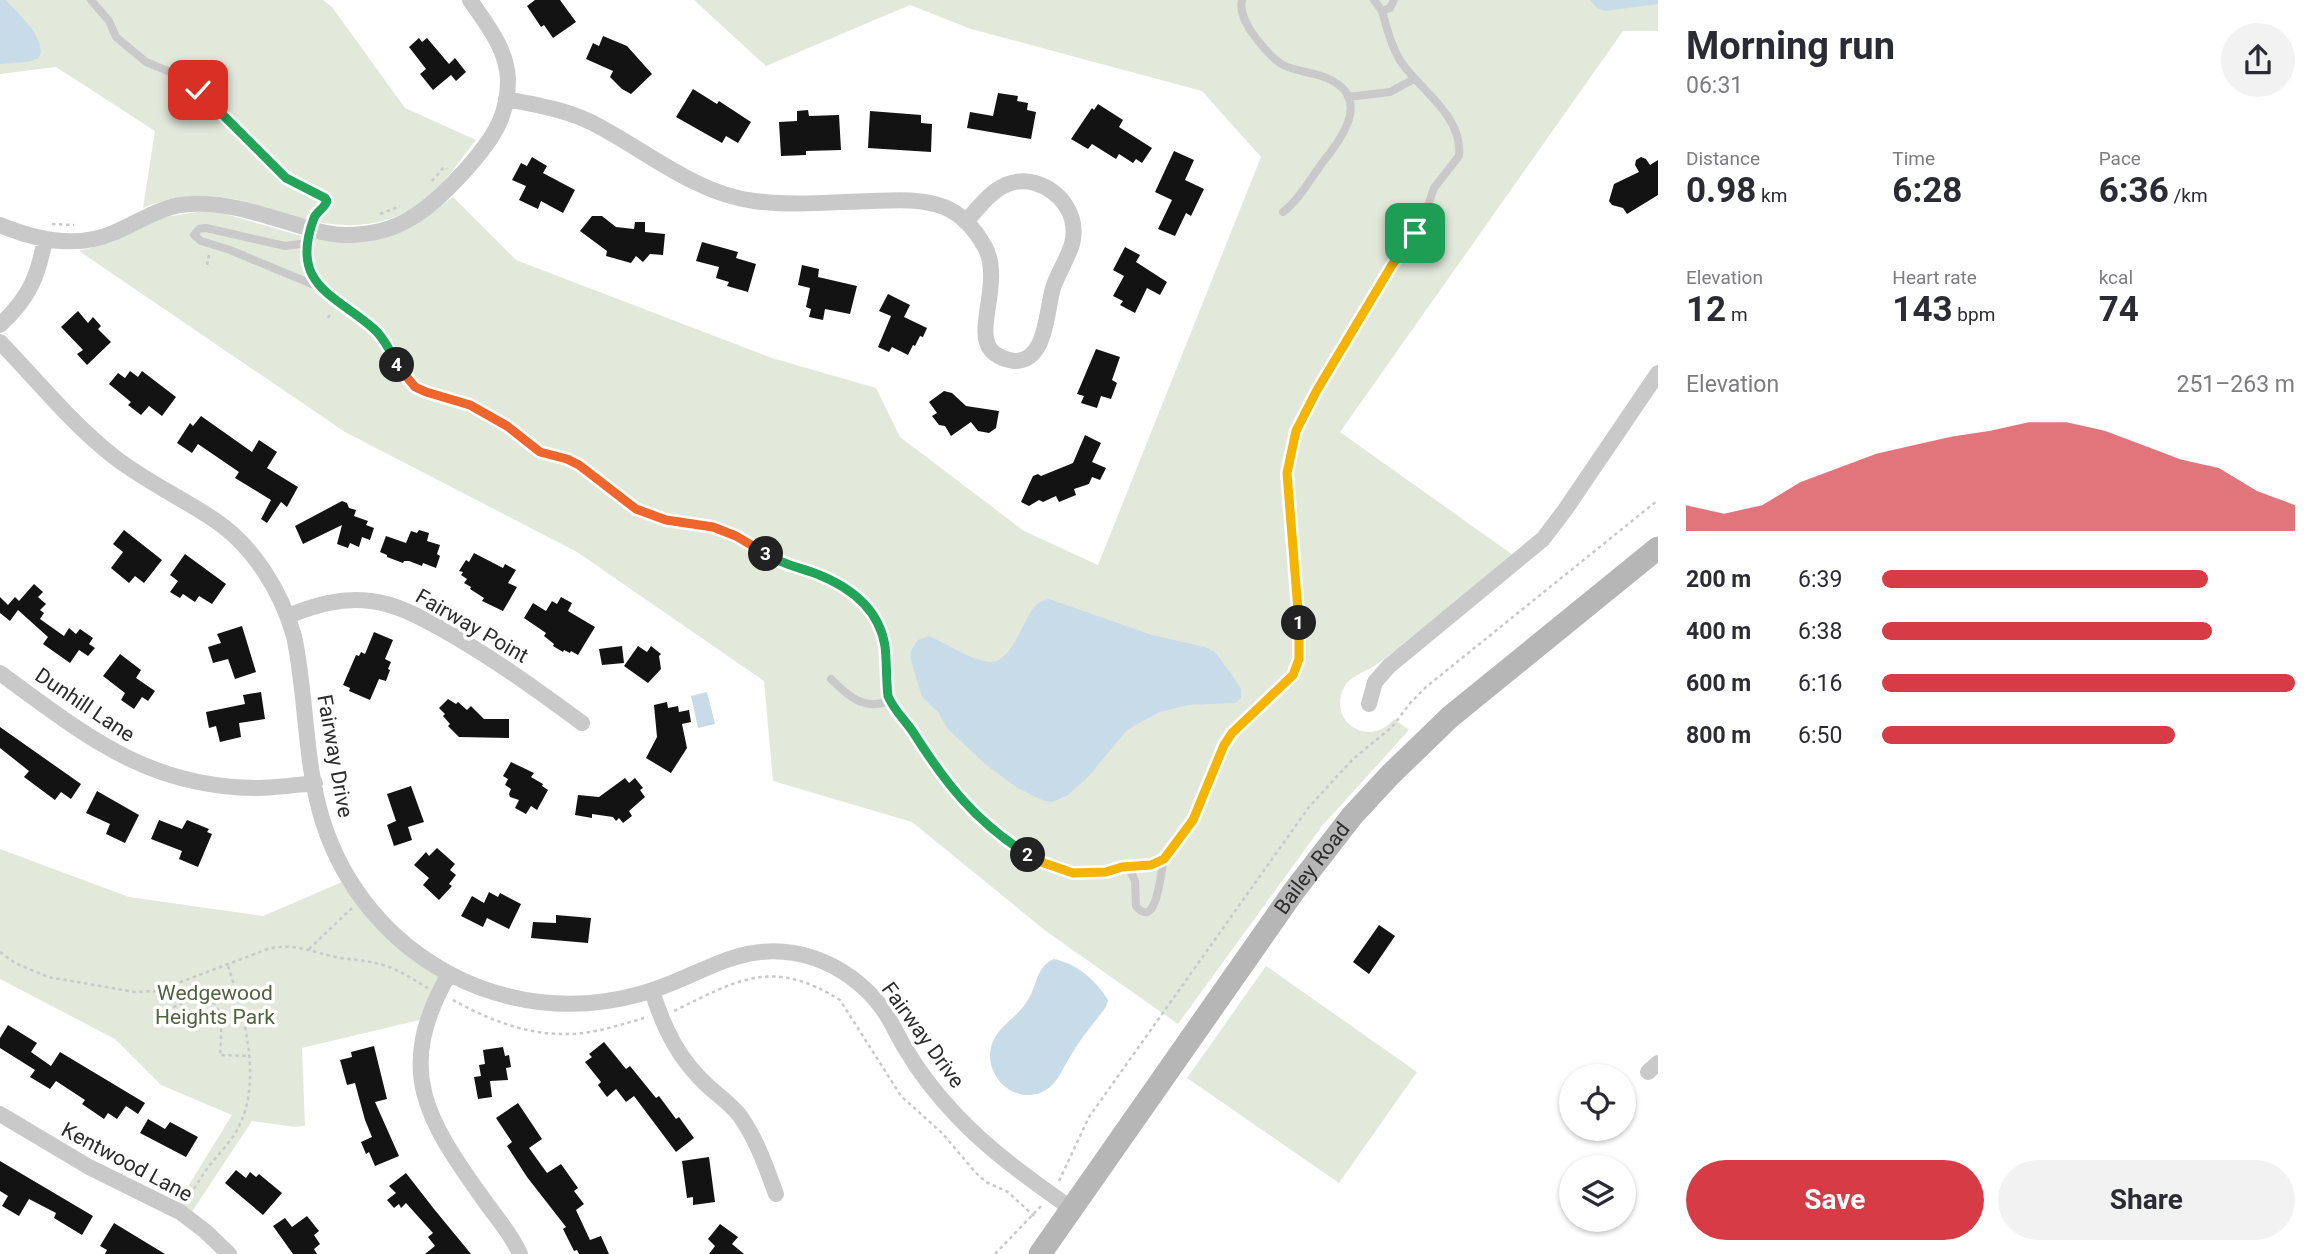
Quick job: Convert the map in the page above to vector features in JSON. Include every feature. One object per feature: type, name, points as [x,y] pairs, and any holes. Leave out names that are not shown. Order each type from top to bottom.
[{"type":"main road","name":"Bailey Road","points":[[1040,1254],[1294,891],[1372,794],[1450,717],[1658,548]]},
{"type":"street","points":[[0,225],[19,233],[72,243],[112,234],[173,205],[233,206],[310,236],[360,234],[395,226],[412,218],[441,196],[485,144],[501,119],[506,99],[507,71],[500,45],[470,0]]},
{"type":"street","points":[[506,99],[558,110],[600,126],[698,183],[751,201],[915,201],[946,208],[966,222],[987,251],[991,266],[991,296],[984,329],[990,349],[1008,360],[1028,358],[1040,345],[1053,289],[1071,246],[1074,233],[1067,206],[1046,186],[1018,181],[994,191],[966,222]]},
{"type":"street","points":[[0,325],[22,303],[35,281],[45,239]]},
{"type":"street","name":"Fairway Drive","points":[[0,342],[89,435],[113,456],[215,520],[236,538],[274,586],[288,616],[300,663],[315,783],[333,848],[363,899],[380,922],[400,940],[449,974],[508,997],[537,1003],[599,1003],[652,991],[723,959],[768,951],[792,953],[834,966],[867,991],[883,1009],[919,1071],[962,1122],[1001,1157],[1072,1209]]},
{"type":"street","points":[[1369,704],[1375,682],[1389,666],[1543,539],[1658,373]]},
{"type":"street","name":"Fairway Point","points":[[288,616],[322,604],[346,600],[371,601],[397,607],[433,624],[494,660],[582,723]]},
{"type":"street","name":"Dunhill Lane","points":[[0,673],[105,748],[141,766],[179,779],[257,788],[315,783]]},
{"type":"street","points":[[449,974],[428,1018],[421,1062],[422,1085],[436,1129],[449,1152],[520,1254]]},
{"type":"street","points":[[652,991],[668,1036],[679,1054],[708,1086],[738,1113],[749,1129],[776,1194]]},
{"type":"street","name":"Kentwood Lane","points":[[0,1114],[89,1167],[180,1212],[229,1254]]},
{"type":"lane","points":[[91,0],[99,6],[117,37],[146,62],[185,78],[279,172],[325,198],[325,205],[315,215],[308,262],[320,288]]},
{"type":"lane","points":[[1242,0],[1243,17],[1251,31],[1275,58],[1294,69],[1329,78],[1339,85],[1348,97],[1351,109],[1349,123],[1342,136],[1294,204],[1283,212]]},
{"type":"lane","points":[[1128,866],[1135,881],[1136,906],[1147,912],[1151,911],[1156,903],[1164,859],[1193,820],[1224,745],[1241,722],[1280,689],[1297,667],[1299,621],[1287,473],[1296,431],[1342,348],[1423,219],[1434,188],[1459,156],[1458,139],[1450,120],[1440,105],[1414,79],[1394,49],[1382,11],[1374,0]]},
{"type":"lane","points":[[1382,11],[1390,8],[1394,0]]},
{"type":"lane","points":[[1348,97],[1390,92],[1414,79]]},
{"type":"lane","points":[[310,236],[285,246],[206,228],[199,229],[194,235],[201,241],[230,250],[320,288],[381,336],[399,368],[415,387],[470,405],[491,416],[540,452],[579,465],[619,497],[649,515],[713,527],[736,536],[780,563],[826,578],[856,595],[873,614],[881,631],[890,701],[930,760],[961,798],[985,824],[1010,843],[1038,861],[1073,873],[1106,872],[1128,866],[1151,865],[1164,859]]},
{"type":"lane","points":[[831,679],[860,703],[876,705],[890,701]]},
{"type":"path","points":[[309,949],[353,908]]},
{"type":"path","points":[[0,952],[32,971],[65,982],[135,992],[157,991],[279,946],[374,962],[402,973],[424,986]]},
{"type":"path","points":[[187,1201],[208,1167],[233,1136],[245,1110],[250,1056],[244,1013],[227,963]]},
{"type":"path","points":[[674,1011],[733,983],[774,975],[796,978],[840,1000],[901,1096],[943,1134],[986,1182],[1008,1192],[1034,1216],[995,1254]]},
{"type":"path","points":[[157,991],[161,1013],[198,998],[212,1002],[220,1013],[220,1055],[250,1056]]},
{"type":"path","points":[[453,1000],[492,1019],[560,1035],[609,1028],[646,1018]]},
{"type":"green space","points":[[0,0],[323,0],[332,7],[405,108],[476,140],[431,195],[405,212],[369,224],[313,221],[239,200],[206,196],[164,201],[143,208],[155,131],[56,67],[0,74]]},
{"type":"green space","points":[[694,0],[1658,0],[1658,31],[1623,31],[1340,432],[1513,555],[1379,663],[1355,676],[1344,687],[1341,710],[1344,718],[1353,727],[1371,732],[1384,728],[1394,719],[1409,730],[1322,826],[1178,1024],[1047,932],[912,822],[773,781],[764,681],[577,552],[345,432],[79,251],[112,242],[164,217],[204,211],[222,213],[305,237],[345,242],[415,224],[453,197],[516,260],[772,358],[876,388],[900,437],[1024,531],[1098,565],[1261,157],[1202,91],[971,29],[910,5],[766,66]]},
{"type":"green space","name":"Wedgewood Heights Park","points":[[0,849],[129,897],[263,916],[349,879],[363,899],[449,974],[428,1018],[302,1048],[305,1126],[252,1121],[188,1218],[174,1209],[232,1115],[161,1085],[115,1039],[0,979]]},
{"type":"green space","points":[[1266,966],[1417,1072],[1339,1183],[1187,1078]]},
{"type":"water","points":[[0,0],[6,0],[36,35],[41,51],[39,58],[28,62],[0,64]]},
{"type":"water","points":[[1590,0],[1658,0],[1658,4],[1605,11],[1597,8]]},
{"type":"water","points":[[1049,599],[1152,635],[1205,647],[1215,652],[1241,689],[1241,698],[1235,703],[1188,705],[1160,712],[1139,723],[1126,731],[1089,776],[1068,795],[1053,802],[1044,801],[1016,787],[985,764],[947,728],[938,712],[922,697],[910,657],[911,651],[918,640],[929,636],[973,657],[988,662],[996,661],[1010,649],[1035,606]]},
{"type":"water","points":[[707,692],[715,724],[698,728],[691,696]]},
{"type":"water","points":[[1054,959],[1070,964],[1098,986],[1108,1000],[1106,1007],[1050,1087],[1038,1094],[1014,1092],[1004,1086],[996,1076],[991,1065],[990,1052],[998,1033],[1026,1004],[1044,966]]},
{"type":"building","points":[[535,0],[560,0],[576,22],[553,38],[544,25],[541,27],[527,6]]},
{"type":"building","points":[[603,36],[627,46],[652,74],[631,94],[610,77],[613,71],[586,59],[593,43],[599,46]]},
{"type":"building","points":[[419,38],[422,42],[427,38],[449,64],[455,58],[466,72],[456,81],[451,75],[433,90],[420,74],[426,69],[409,47]]},
{"type":"building","points":[[693,89],[717,104],[719,101],[751,122],[738,143],[726,136],[722,143],[676,117]]},
{"type":"building","points":[[998,93],[1018,96],[1017,101],[1028,103],[1027,110],[1036,112],[1031,139],[967,128],[970,112],[993,116]]},
{"type":"building","points":[[1098,104],[1123,120],[1119,127],[1152,148],[1142,163],[1136,159],[1133,163],[1119,154],[1116,159],[1092,144],[1088,149],[1071,139],[1092,108],[1094,110]]},
{"type":"building","points":[[808,110],[809,116],[839,115],[841,150],[806,151],[806,155],[781,156],[779,122],[797,121],[797,111]]},
{"type":"building","points":[[870,111],[921,115],[921,123],[932,124],[931,152],[868,148]]},
{"type":"building","points":[[1174,151],[1194,160],[1185,180],[1204,189],[1191,216],[1186,213],[1175,236],[1158,229],[1172,200],[1155,192]]},
{"type":"building","points":[[532,157],[547,166],[543,173],[575,190],[563,213],[541,201],[538,209],[519,200],[526,186],[512,180],[521,163],[527,166]]},
{"type":"building","points":[[1641,157],[1650,165],[1658,160],[1658,195],[1627,214],[1623,208],[1612,205],[1609,201],[1614,184],[1639,172],[1635,165],[1636,160]]},
{"type":"building","points":[[592,216],[602,216],[616,227],[634,229],[635,222],[645,222],[645,232],[665,234],[663,255],[650,254],[643,262],[636,256],[631,263],[606,256],[607,251],[580,231]]},
{"type":"building","points":[[702,242],[738,252],[736,258],[756,264],[748,292],[727,286],[729,282],[716,278],[719,267],[696,261]]},
{"type":"building","points":[[1125,247],[1140,255],[1136,262],[1167,282],[1160,295],[1147,288],[1135,313],[1120,305],[1123,301],[1113,296],[1124,276],[1113,270]]},
{"type":"building","points":[[802,265],[819,269],[818,277],[857,286],[850,314],[825,309],[823,320],[809,317],[811,309],[806,307],[810,288],[798,285]]},
{"type":"building","points":[[888,294],[910,305],[904,317],[927,328],[908,355],[892,347],[889,352],[878,347],[891,316],[879,311]]},
{"type":"building","points":[[78,311],[88,323],[93,317],[101,326],[98,329],[111,342],[87,365],[77,354],[83,350],[61,327]]},
{"type":"building","points":[[1096,349],[1120,357],[1112,380],[1117,383],[1111,399],[1101,396],[1097,408],[1081,403],[1084,396],[1077,394]]},
{"type":"building","points":[[130,371],[138,377],[142,371],[176,397],[162,416],[149,406],[141,415],[128,405],[131,402],[109,384],[118,373],[125,378]]},
{"type":"building","points":[[944,391],[952,393],[966,406],[999,411],[996,428],[989,433],[978,431],[971,422],[951,436],[945,426],[939,425],[932,416],[937,413],[929,402]]},
{"type":"building","points":[[201,416],[252,452],[259,440],[277,452],[267,468],[298,487],[287,507],[281,502],[267,523],[261,519],[271,500],[235,478],[239,472],[198,444],[192,453],[177,443],[190,423],[193,426]]},
{"type":"building","points":[[1085,435],[1101,443],[1092,462],[1106,468],[1100,480],[1092,477],[1089,484],[1074,489],[1076,495],[1059,502],[1056,496],[1043,502],[1039,500],[1029,506],[1021,502],[1033,476],[1041,476],[1073,463]]},
{"type":"building","points":[[342,501],[347,503],[349,508],[356,510],[354,516],[368,521],[366,525],[374,528],[370,540],[362,537],[359,547],[350,543],[348,548],[337,544],[342,525],[303,544],[295,526]]},
{"type":"building","points":[[124,530],[162,560],[144,583],[135,576],[129,583],[111,568],[123,552],[113,544]]},
{"type":"building","points":[[419,530],[429,533],[427,541],[440,545],[436,568],[423,563],[422,566],[409,561],[403,563],[380,552],[386,536],[406,543],[411,531],[417,533]]},
{"type":"building","points":[[474,553],[503,568],[505,564],[516,570],[508,583],[517,587],[503,611],[482,601],[484,598],[464,583],[467,579],[461,575],[463,572],[459,571]]},
{"type":"building","points":[[185,554],[226,584],[212,604],[199,596],[195,602],[183,594],[180,598],[170,592],[178,581],[170,575]]},
{"type":"building","points":[[34,584],[43,592],[38,597],[46,604],[40,610],[44,613],[40,619],[64,636],[69,628],[76,634],[80,629],[93,638],[89,644],[95,648],[88,656],[79,650],[70,663],[43,644],[48,637],[18,610],[10,621],[0,613],[0,597],[8,605],[15,597],[19,601]]},
{"type":"building","points":[[561,597],[572,603],[568,611],[595,627],[578,655],[571,651],[563,652],[553,646],[544,636],[546,633],[524,618],[533,603],[546,611],[552,601],[557,604]]},
{"type":"building","points":[[242,626],[256,672],[235,679],[228,659],[213,663],[208,647],[221,643],[217,634]]},
{"type":"building","points":[[374,632],[393,640],[385,659],[391,662],[386,681],[379,679],[370,700],[349,691],[350,688],[343,685],[356,655],[359,656],[361,652],[365,654]]},
{"type":"building","points":[[622,646],[624,663],[602,665],[599,649]]},
{"type":"building","points":[[638,646],[647,652],[651,646],[661,654],[661,669],[648,683],[624,666]]},
{"type":"building","points":[[120,654],[141,670],[136,678],[155,691],[148,701],[142,697],[134,709],[121,700],[125,693],[103,676]]},
{"type":"building","points":[[261,692],[265,719],[239,723],[241,737],[220,742],[216,726],[209,728],[206,712],[245,704],[243,695]]},
{"type":"building","points":[[448,699],[456,704],[458,702],[467,710],[471,706],[484,719],[509,719],[509,738],[459,737],[448,726],[450,724],[443,716],[445,714],[439,708]]},
{"type":"building","points":[[667,702],[668,708],[678,706],[679,712],[689,710],[691,722],[682,724],[687,748],[671,773],[646,758],[657,737],[654,705]]},
{"type":"building","points":[[0,727],[81,784],[71,799],[61,792],[55,800],[24,777],[29,771],[0,748]]},
{"type":"building","points":[[511,762],[534,773],[531,777],[548,790],[537,810],[531,806],[526,814],[515,808],[519,800],[510,797],[511,789],[505,785],[508,779],[503,776]]},
{"type":"building","points":[[625,778],[629,783],[635,778],[643,788],[640,790],[645,797],[629,811],[632,816],[623,823],[619,818],[616,821],[613,817],[592,814],[592,818],[575,815],[578,795],[599,797]]},
{"type":"building","points":[[411,786],[424,822],[408,827],[412,840],[394,846],[387,825],[396,821],[387,794]]},
{"type":"building","points":[[97,791],[139,815],[125,843],[106,834],[110,824],[86,813]]},
{"type":"building","points":[[159,820],[182,829],[187,820],[209,829],[207,832],[212,834],[198,867],[179,859],[182,851],[151,839]]},
{"type":"building","points":[[437,848],[455,864],[450,870],[456,875],[449,884],[452,886],[439,900],[423,885],[429,878],[414,865],[426,852],[429,856]]},
{"type":"building","points":[[489,892],[498,897],[500,893],[521,904],[509,929],[487,918],[483,927],[461,916],[472,896],[484,903]]},
{"type":"building","points":[[556,915],[591,918],[588,943],[531,938],[533,922],[556,923]]},
{"type":"building","points":[[1379,925],[1395,936],[1369,974],[1353,962]]},
{"type":"building","points":[[8,1025],[37,1043],[31,1052],[51,1066],[60,1052],[145,1103],[138,1114],[126,1106],[117,1119],[108,1113],[104,1119],[82,1104],[85,1100],[56,1081],[50,1089],[30,1077],[35,1070],[0,1048],[0,1038]]},
{"type":"building","points":[[604,1042],[626,1069],[630,1066],[656,1098],[659,1096],[676,1119],[679,1117],[694,1138],[676,1152],[634,1096],[626,1102],[616,1089],[607,1097],[598,1085],[601,1082],[585,1062],[592,1057],[589,1054]]},
{"type":"building","points":[[374,1046],[387,1099],[375,1102],[399,1156],[375,1166],[361,1142],[372,1137],[355,1083],[347,1085],[340,1060],[352,1057],[351,1052]]},
{"type":"building","points":[[503,1047],[505,1056],[509,1055],[511,1067],[506,1068],[508,1080],[490,1081],[492,1097],[478,1099],[474,1077],[481,1076],[479,1065],[485,1064],[483,1050]]},
{"type":"building","points":[[518,1103],[542,1139],[529,1148],[547,1173],[561,1164],[578,1188],[574,1191],[584,1204],[576,1210],[590,1240],[601,1236],[609,1254],[579,1254],[577,1250],[574,1251],[563,1229],[566,1227],[507,1146],[512,1142],[496,1118]]},
{"type":"building","points":[[148,1119],[165,1129],[170,1122],[198,1137],[186,1157],[140,1133]]},
{"type":"building","points":[[709,1157],[715,1202],[693,1205],[693,1197],[687,1198],[682,1161]]},
{"type":"building","points":[[0,1161],[93,1216],[82,1235],[54,1218],[56,1213],[29,1199],[19,1216],[2,1206],[8,1196],[0,1191]]},
{"type":"building","points":[[236,1170],[246,1178],[250,1172],[256,1177],[259,1174],[282,1193],[263,1215],[225,1183]]},
{"type":"building","points":[[406,1173],[471,1254],[425,1254],[435,1246],[428,1237],[433,1233],[406,1203],[401,1208],[399,1204],[394,1208],[387,1200],[396,1193],[389,1186]]},
{"type":"building","points":[[307,1216],[319,1231],[314,1235],[320,1244],[314,1249],[317,1254],[293,1254],[273,1226],[285,1218],[292,1227]]},
{"type":"building","points":[[114,1223],[165,1254],[105,1254],[107,1250],[100,1246]]},
{"type":"building","points":[[720,1224],[738,1237],[732,1244],[744,1254],[709,1254],[715,1246],[708,1239]]},
{"type":"route","points":[[198,90],[286,178],[325,198],[325,205],[314,218],[307,252],[316,283],[337,303],[381,336],[399,368],[415,387],[470,405],[491,416],[540,452],[579,465],[636,509],[666,520],[713,527],[753,545],[780,563],[812,572],[856,595],[868,607],[881,631],[891,703],[930,760],[985,824],[1038,861],[1073,873],[1106,872],[1122,867],[1151,865],[1164,859],[1193,820],[1224,745],[1232,733],[1293,675],[1300,648],[1287,473],[1291,449],[1296,431],[1317,390],[1392,265],[1415,233]]}]
